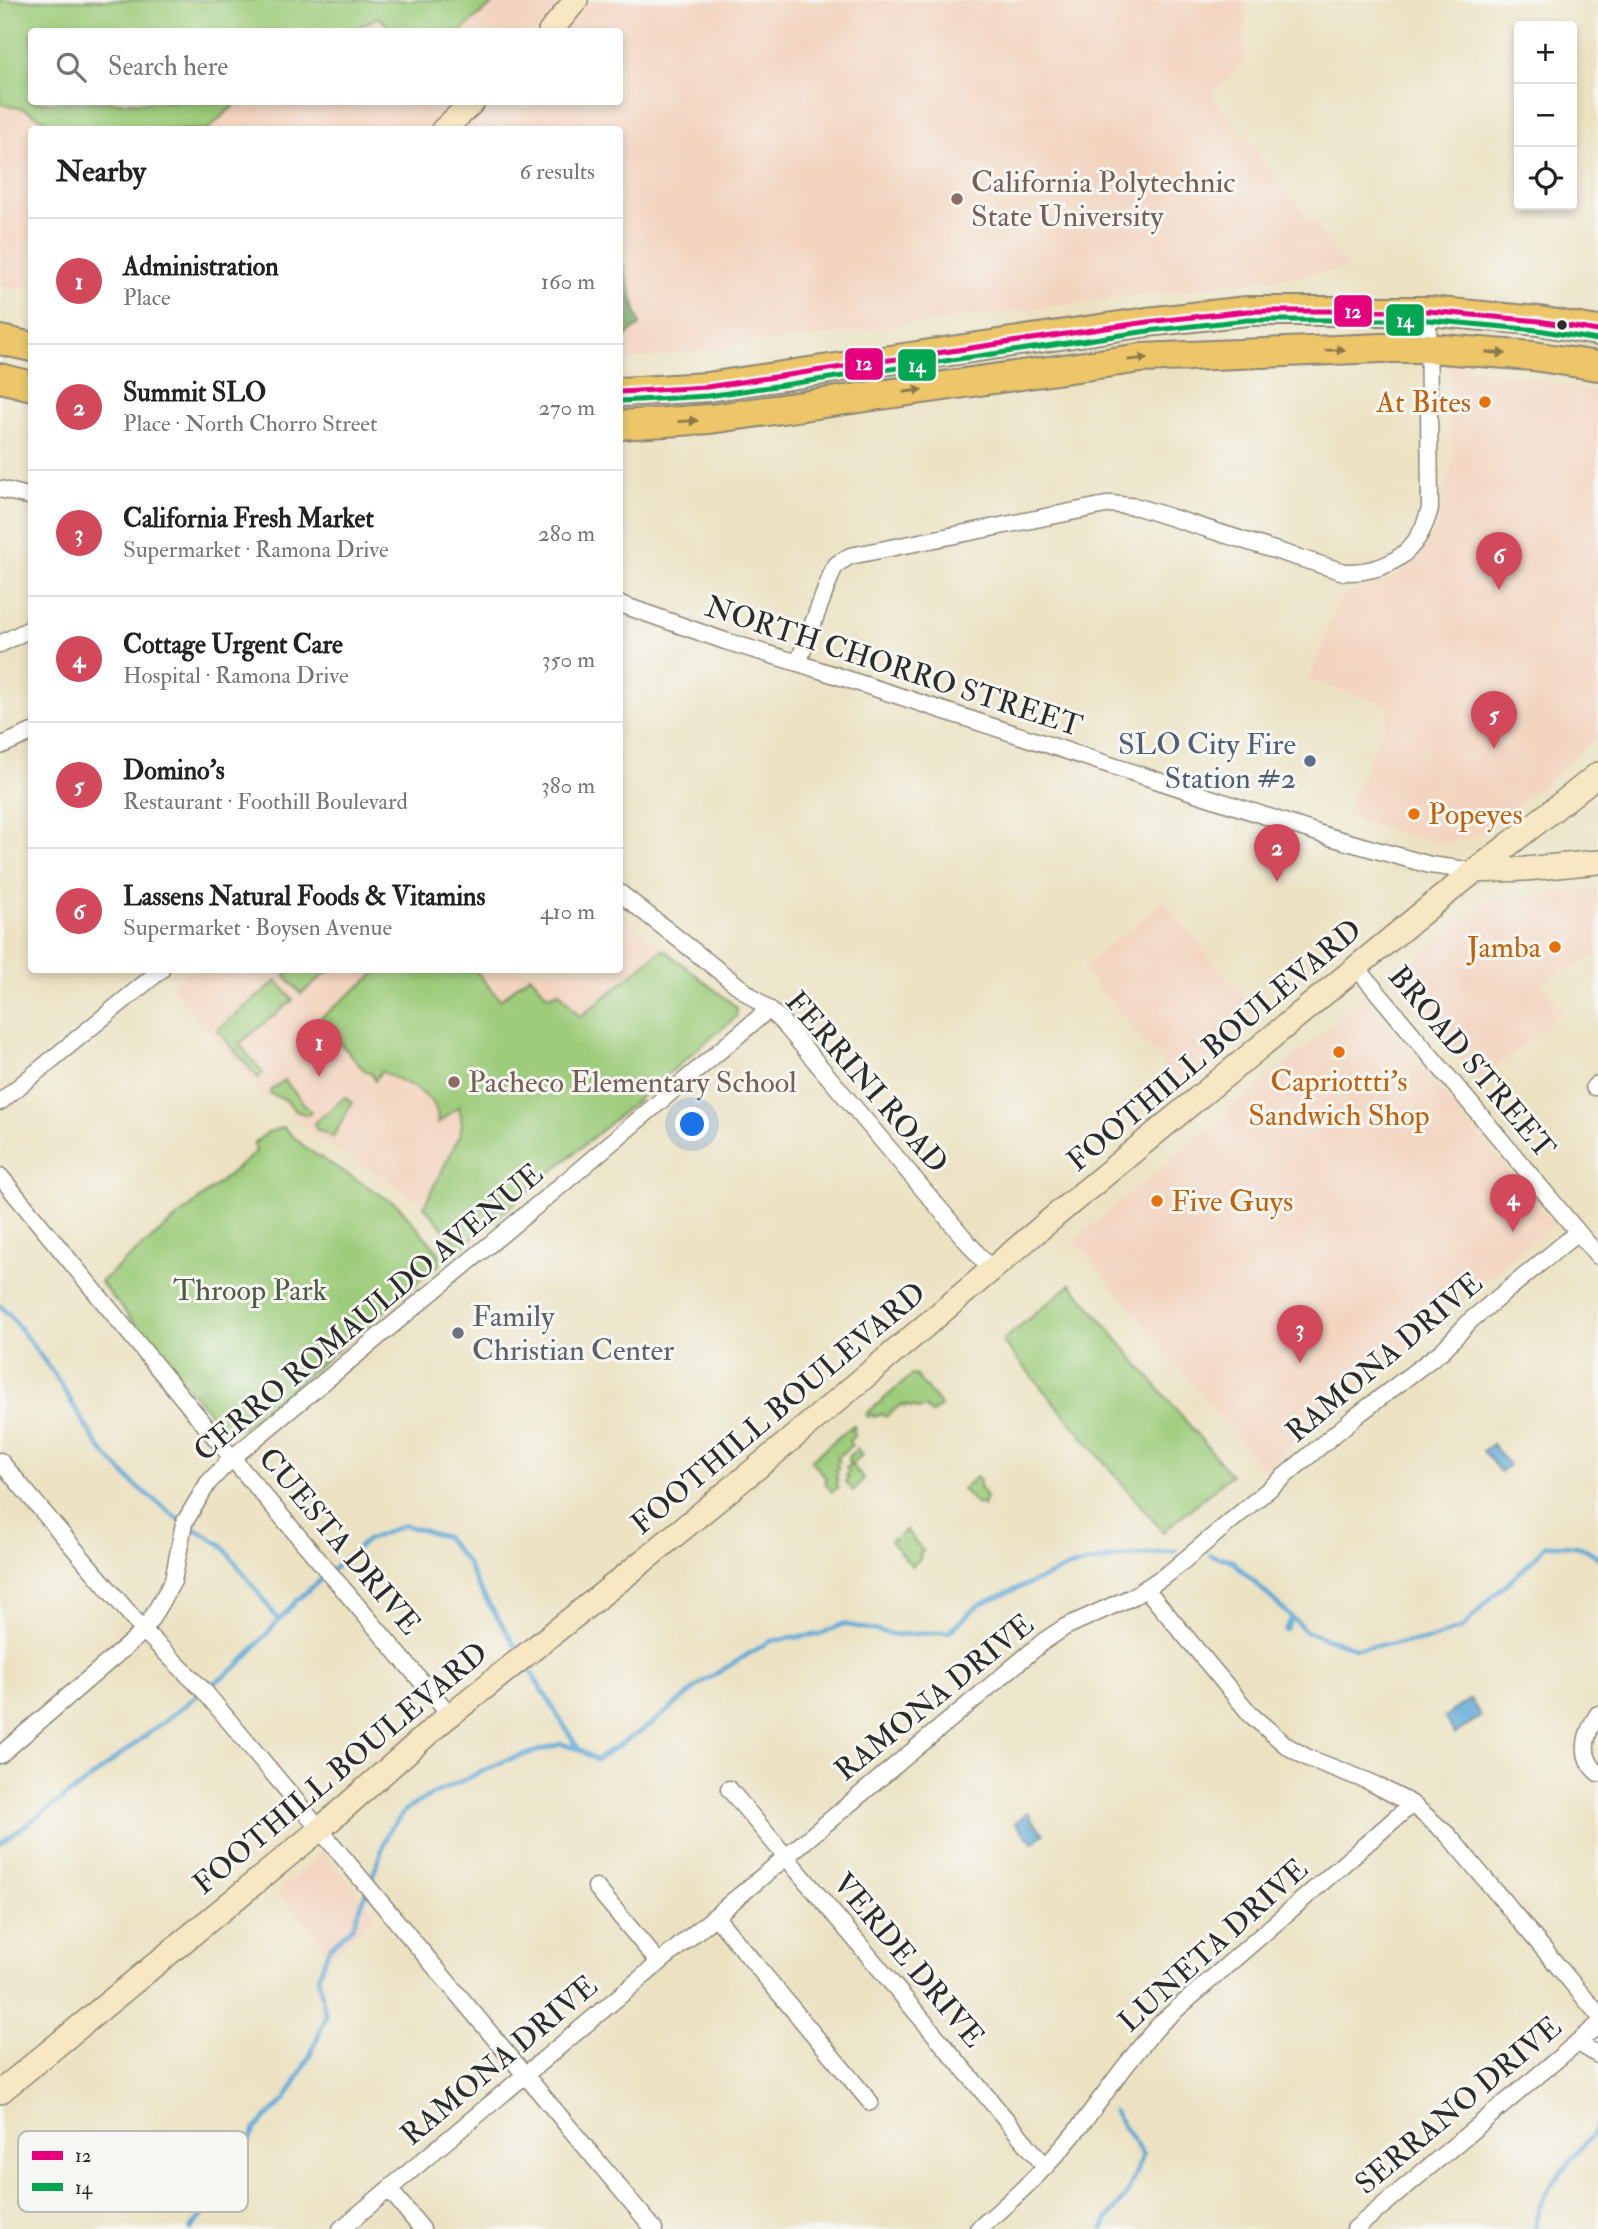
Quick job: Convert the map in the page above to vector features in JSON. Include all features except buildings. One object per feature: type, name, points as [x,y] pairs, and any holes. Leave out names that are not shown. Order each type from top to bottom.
[{"type":"highway","points":[[623,392],[707,387],[1147,322],[1247,311],[1428,311],[1539,321],[1598,331]]},
{"type":"highway","points":[[0,340],[28,346]]},
{"type":"highway","points":[[623,425],[710,419],[1141,358],[1428,348],[1533,356],[1598,366]]},
{"type":"highway","points":[[0,378],[28,385]]},
{"type":"street","points":[[553,28],[576,0]]},
{"type":"street","points":[[447,126],[470,105]]},
{"type":"street","points":[[798,663],[833,570],[850,555],[1111,504],[1138,507],[1330,569],[1359,572],[1387,565],[1400,557],[1420,536],[1430,508],[1428,311]]},
{"type":"street","points":[[0,489],[28,496]]},
{"type":"street","name":"NORTH CHORRO STREET","points":[[623,605],[725,642],[798,663],[1330,837],[1430,865],[1474,871]]},
{"type":"street","points":[[0,644],[28,630]]},
{"type":"street","points":[[0,746],[28,734]]},
{"type":"street","name":"FOOTHILL BOULEVARD","points":[[0,2092],[319,1830],[450,1715],[654,1552],[1474,871],[1598,774]]},
{"type":"street","points":[[1474,871],[1598,862]]},
{"type":"street","name":"FERRINI ROAD","points":[[623,895],[779,1018],[991,1270]]},
{"type":"street","name":"BROAD STREET","points":[[1357,968],[1598,1256]]},
{"type":"street","points":[[0,1102],[158,973]]},
{"type":"street","name":"CERRO ROMAULDO AVENUE","points":[[0,1755],[144,1631],[173,1581],[184,1523],[208,1483],[232,1458],[452,1277],[769,1009]]},
{"type":"street","name":"CUESTA DRIVE","points":[[0,1176],[232,1458],[450,1715]]},
{"type":"street","name":"RAMONA DRIVE","points":[[341,2229],[1044,1641],[1065,1627],[1146,1589],[1169,1573],[1355,1417],[1443,1350],[1471,1320],[1578,1232]]},
{"type":"street","points":[[0,1461],[144,1631],[204,1691],[654,2229]]},
{"type":"street","points":[[1146,1589],[1251,1715],[1269,1731],[1308,1758],[1370,1782],[1412,1804],[1448,1835],[1598,2014]]},
{"type":"street","points":[[1598,1714],[1586,1732],[1585,1752],[1592,1768],[1598,1773]]},
{"type":"street","name":"VERDE DRIVE","points":[[729,1789],[1045,2166]]},
{"type":"street","name":"LUNETA DRIVE","points":[[978,2229],[1045,2166],[1080,2127],[1143,2042],[1162,2022],[1412,1804]]},
{"type":"street","points":[[596,1887],[659,1963]]},
{"type":"street","points":[[715,1916],[870,2102]]},
{"type":"street","name":"SERRANO DRIVE","points":[[1355,2229],[1598,2025]]},
{"type":"street","points":[[1577,2042],[1598,2055]]},
{"type":"street","points":[[389,2189],[422,2229]]},
{"type":"shaded area","name":"California Polytechnic State University","points":[[0,0],[1244,0],[1246,60],[1212,95],[1349,269],[623,361],[623,126],[28,126],[28,289],[0,287]]},
{"type":"shaded area","points":[[1449,363],[1598,392],[1598,738],[1492,826],[1466,840],[1443,844],[1345,817],[1392,707],[1309,680],[1340,597],[1398,576],[1433,533],[1452,463]]},
{"type":"shaded area","points":[[1598,888],[1598,955],[1543,981],[1542,986],[1563,1011],[1479,1082],[1392,978],[1485,900]]},
{"type":"shaded area","points":[[1164,901],[1257,1012],[1182,1086],[1082,968]]},
{"type":"shaded area","name":"Pacheco Elementary School","points":[[623,917],[737,1009],[736,1017],[460,1249],[424,1206],[395,1184],[316,1139],[285,1104],[275,1097],[266,1099],[169,985],[185,973],[623,973]]},
{"type":"shaded area","points":[[1363,999],[1554,1225],[1402,1349],[1264,1470],[1074,1240]]},
{"type":"shaded area","points":[[322,1852],[377,1915],[332,1955],[277,1892]]},
{"type":"green space","points":[[0,0],[497,0],[464,28],[391,28],[378,17],[357,28],[28,28],[28,105],[235,105],[211,126],[55,126],[24,109],[0,104]]},
{"type":"green space","points":[[623,266],[624,268],[640,325],[623,338]]},
{"type":"green space","name":"Pacheco Elementary School","points":[[663,949],[737,1009],[736,1017],[460,1249],[424,1206],[460,1135],[462,1123],[459,1106],[437,1124],[434,1105],[427,1097],[381,1071],[375,1081],[372,1074],[363,1069],[319,1019],[376,973],[478,973],[500,1000],[530,975],[548,996],[559,992],[580,1017]]},
{"type":"green space","points":[[287,973],[326,973],[301,994],[284,975]]},
{"type":"green space","points":[[277,981],[293,1000],[239,1044],[263,1073],[258,1078],[217,1030]]},
{"type":"green space","points":[[284,1080],[311,1112],[308,1115],[296,1111],[285,1099],[270,1094],[271,1090]]},
{"type":"green space","points":[[345,1097],[352,1103],[333,1137],[316,1129],[314,1123]]},
{"type":"green space","name":"Throop Park","points":[[283,1127],[307,1149],[399,1206],[439,1253],[441,1263],[244,1428],[225,1428],[217,1422],[100,1282],[256,1152],[254,1143],[267,1133]]},
{"type":"green space","points":[[1071,1284],[1231,1475],[1163,1532],[1002,1341]]},
{"type":"green space","points":[[912,1375],[916,1376],[941,1406],[931,1414],[926,1407],[917,1409],[902,1404],[885,1417],[882,1414],[874,1417],[872,1414],[868,1417],[866,1414]]},
{"type":"green space","points":[[853,1425],[855,1428],[852,1431],[855,1434],[849,1442],[852,1445],[836,1458],[839,1461],[836,1464],[839,1468],[835,1470],[838,1480],[835,1483],[838,1487],[832,1492],[824,1481],[826,1478],[811,1460]]},
{"type":"green space","points":[[857,1449],[862,1455],[851,1464],[864,1479],[853,1491],[845,1481],[849,1472],[846,1468],[849,1466],[848,1457]]},
{"type":"green space","points":[[976,1477],[986,1497],[983,1506],[981,1503],[977,1505],[962,1489]]},
{"type":"green space","points":[[906,1530],[923,1551],[919,1555],[921,1558],[912,1566],[890,1541]]},
{"type":"water","points":[[1492,1444],[1509,1465],[1500,1472],[1483,1451]]},
{"type":"water","points":[[1470,1699],[1481,1716],[1455,1734],[1444,1717]]},
{"type":"water","points":[[1028,1812],[1044,1834],[1033,1843],[1015,1823]]},
{"type":"waterway","points":[[0,1306],[55,1375],[98,1446],[135,1485],[180,1520]]},
{"type":"waterway","points":[[188,1525],[222,1545],[278,1619]]},
{"type":"waterway","points":[[207,1688],[238,1666],[296,1601],[367,1540],[404,1525],[445,1537],[467,1563],[477,1585],[518,1650]]},
{"type":"waterway","points":[[1210,1555],[1231,1560],[1307,1632],[1355,1648],[1428,1640],[1462,1628],[1546,1545],[1580,1547],[1598,1558]]},
{"type":"waterway","points":[[370,1883],[389,1830],[407,1809],[507,1760],[561,1744],[579,1749],[596,1760],[653,1723],[704,1681],[770,1641],[820,1634],[843,1624],[897,1635],[949,1632],[978,1605],[1072,1566],[1126,1556],[1176,1551]]},
{"type":"waterway","points":[[1285,1630],[1292,1618]]},
{"type":"waterway","points":[[526,1664],[578,1748]]},
{"type":"waterway","points":[[0,1843],[77,1789],[200,1693]]},
{"type":"waterway","points":[[248,2144],[255,2129],[286,2099],[311,2053],[326,2017],[318,1977],[329,1948],[353,1926],[367,1891]]},
{"type":"waterway","points":[[1103,2229],[1126,2196],[1143,2155],[1113,2111]]},
{"type":"waterway","points":[[1535,2229],[1542,2200],[1559,2174],[1598,2126]]},
{"type":"waterway","points":[[191,2229],[205,2212]]},
{"type":"transit line","name":"12","points":[[623,392],[707,387],[1147,322],[1247,311],[1428,311],[1539,321],[1598,331]]},
{"type":"transit line","name":"14","points":[[623,401],[708,396],[1148,331],[1247,320],[1428,320],[1538,330],[1597,340]]},
{"type":"place","name":"California Polytechnic State University","points":[[957,199]]},
{"type":"place","name":"At Bites","points":[[1485,402]]},
{"type":"place","name":"Lassens Natural Foods & Vitamins","points":[[1499,590]]},
{"type":"place","name":"Domino's","points":[[1494,749]]},
{"type":"place","name":"SLO City Fire Station #2","points":[[1310,761]]},
{"type":"place","name":"Popeyes","points":[[1414,814]]},
{"type":"place","name":"Summit SLO","points":[[1277,882]]},
{"type":"place","name":"Jamba","points":[[1555,947]]},
{"type":"place","name":"Capriottti's Sandwich Shop","points":[[1339,1052]]},
{"type":"place","name":"Administration","points":[[319,1077]]},
{"type":"place","name":"Pacheco Elementary School","points":[[454,1082]]},
{"type":"place","name":"Five Guys","points":[[1157,1201]]},
{"type":"place","name":"Cottage Urgent Care","points":[[1513,1232]]},
{"type":"place","name":"Family Christian Center","points":[[458,1333]]},
{"type":"place","name":"California Fresh Market","points":[[1300,1363]]}]
